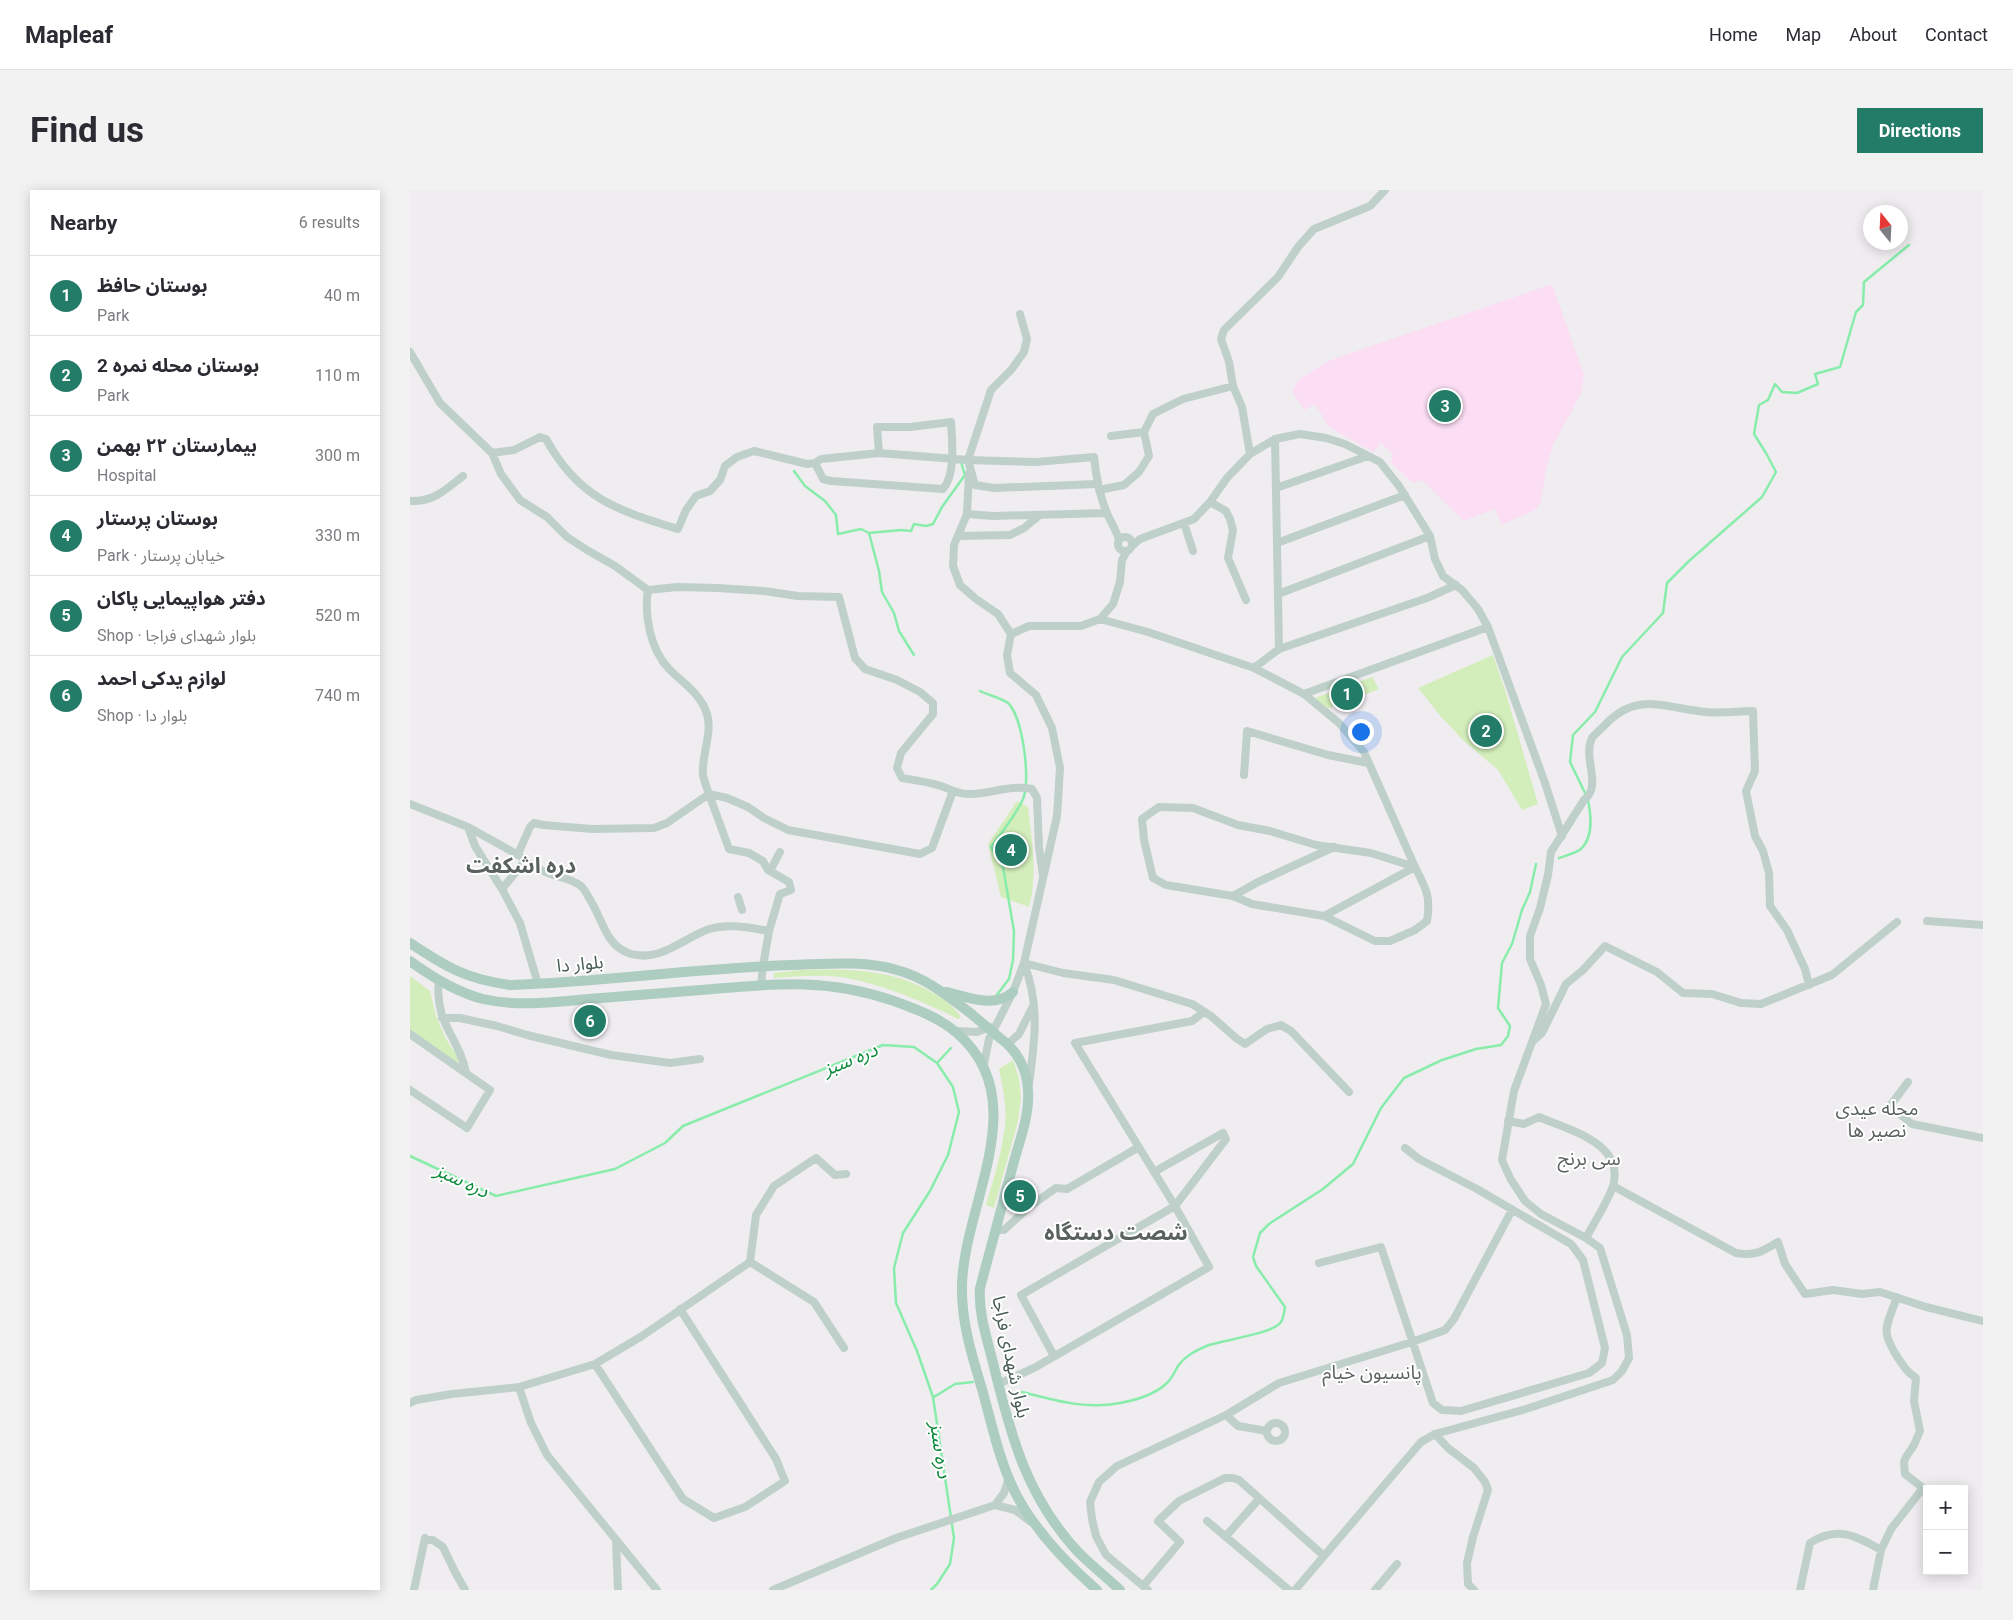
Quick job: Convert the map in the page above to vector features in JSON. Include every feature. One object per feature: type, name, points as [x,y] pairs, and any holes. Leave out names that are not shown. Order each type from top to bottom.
[{"type":"main road","name":"بلوار دا","points":[[410,943],[444,966],[464,975],[486,982],[510,985],[763,966]]},
{"type":"main road","name":"بلوار دا","points":[[410,961],[439,981],[463,992],[485,999],[532,1004],[761,985]]},
{"type":"main road","name":"بلوار شهدای فراجا","points":[[763,966],[843,964],[897,970],[920,979],[939,990],[999,1034],[1019,1058],[1025,1074],[1028,1091],[1025,1121],[980,1288],[980,1300],[998,1384],[1023,1468],[1042,1504],[1060,1530],[1079,1552],[1120,1590]]},
{"type":"main road","name":"بلوار شهدای فراجا","points":[[761,985],[802,984],[848,987],[925,1012],[956,1031],[984,1064],[994,1105],[992,1129],[962,1282],[963,1311],[977,1372],[1016,1494],[1033,1523],[1065,1560],[1097,1590]]},
{"type":"main road","points":[[939,990],[988,1002],[1005,999],[1013,992]]},
{"type":"street","points":[[1250,454],[1242,407],[1233,386],[1221,339],[1224,330],[1278,277],[1298,247],[1314,229],[1370,206],[1385,190]]},
{"type":"street","points":[[984,1064],[988,1044],[999,1034],[1024,963],[1057,816],[1060,768],[1052,728],[1036,695],[1010,673],[1007,655],[1012,634],[998,614],[960,585],[953,566],[954,545],[967,514],[969,463],[991,390],[1011,370],[1024,352],[1027,339],[1020,314]]},
{"type":"street","points":[[410,352],[440,403],[492,453],[501,474],[520,500],[548,517],[567,537],[615,566],[648,590],[677,587],[718,588],[764,590],[798,596],[839,597],[855,658],[866,669],[920,692],[933,703],[933,714],[901,753],[897,768],[902,778],[941,786],[953,792],[964,794],[982,794],[1002,788],[1020,786],[1032,789],[1038,798],[1039,848],[1043,876]]},
{"type":"street","points":[[969,463],[975,484],[994,488],[1124,485],[1139,472],[1149,456],[1144,432],[1153,414],[1183,399],[1233,386]]},
{"type":"street","points":[[815,463],[823,479],[831,481],[943,488],[948,484],[952,457],[951,422],[910,427],[877,427],[879,453]]},
{"type":"street","points":[[1111,436],[1144,432]]},
{"type":"street","points":[[1126,549],[1140,539],[1194,519],[1210,502],[1227,478],[1250,454],[1275,439],[1300,434],[1326,438],[1345,444],[1380,462],[1399,486],[1430,536],[1435,559],[1443,576],[1456,585],[1478,609],[1488,627],[1545,783],[1562,836]]},
{"type":"street","points":[[492,453],[514,450],[540,438],[546,439],[555,455],[595,497],[618,509],[678,529],[686,510],[696,496],[710,491],[720,480],[725,466],[737,457],[754,451],[807,464],[815,463],[821,459],[879,453],[952,457],[969,463],[1036,462],[1094,457],[1098,487],[1107,514],[1123,538],[1131,540],[1122,560],[1120,582],[1113,604],[1100,619],[1081,626],[1029,626],[1012,634]]},
{"type":"street","points":[[1275,439],[1279,649]]},
{"type":"street","points":[[1276,488],[1368,456]]},
{"type":"street","points":[[410,501],[424,502],[463,476]]},
{"type":"street","points":[[1277,543],[1404,495]]},
{"type":"street","points":[[1210,502],[1226,511],[1230,520],[1233,530],[1228,558],[1246,600]]},
{"type":"street","points":[[967,514],[1107,514]]},
{"type":"street","points":[[958,536],[1010,535],[1024,528],[1040,515]]},
{"type":"street","points":[[1184,523],[1193,551]]},
{"type":"street","points":[[1278,594],[1430,536]]},
{"type":"street","points":[[1123,538],[1140,539]]},
{"type":"street","points":[[1123,538],[1118,544],[1126,549]]},
{"type":"street","points":[[1254,668],[1279,649],[1427,598],[1456,585]]},
{"type":"street","points":[[648,590],[646,606],[650,632],[656,648],[666,666],[700,698],[707,714],[708,735],[703,775],[729,849],[749,853],[763,861],[770,871],[789,882],[791,890],[780,894],[769,931],[761,985]]},
{"type":"street","points":[[1100,619],[1148,632],[1254,668],[1304,694],[1339,723],[1364,752],[1426,888],[1430,903],[1427,920],[1415,930],[1390,941],[1375,941],[1324,916],[1252,904],[1233,896],[1166,885],[1153,878],[1144,840],[1142,819],[1159,807],[1193,808],[1238,825],[1334,847],[1371,853],[1416,867]]},
{"type":"street","points":[[1304,694],[1488,627]]},
{"type":"street","points":[[1295,1590],[1421,1442],[1435,1434],[1526,1409],[1613,1380],[1622,1371],[1629,1358],[1626,1335],[1600,1248],[1586,1238],[1541,1214],[1525,1201],[1510,1178],[1502,1160],[1514,1091],[1546,1004],[1541,985],[1530,959],[1530,936],[1540,908],[1551,852],[1593,789],[1589,759],[1592,739],[1606,723],[1630,706],[1645,703],[1708,712],[1753,711],[1755,771],[1746,791],[1755,836],[1763,851],[1769,873],[1770,906],[1787,930],[1805,969],[1809,985]]},
{"type":"street","points":[[1244,775],[1246,731],[1328,755],[1368,763]]},
{"type":"street","points":[[518,854],[534,823],[593,829],[654,828],[667,823],[709,794],[727,798],[748,807],[764,818],[788,830],[920,854],[932,848],[953,792]]},
{"type":"street","points":[[410,804],[468,827],[552,875],[565,877],[582,886],[612,944],[630,953],[645,956],[664,952],[709,930],[724,927],[736,926],[769,931]]},
{"type":"street","points":[[468,827],[476,846],[520,923],[538,984]]},
{"type":"street","points":[[1233,896],[1258,882],[1334,847]]},
{"type":"street","points":[[770,871],[780,852]]},
{"type":"street","points":[[502,889],[525,861]]},
{"type":"street","points":[[1324,916],[1416,867]]},
{"type":"street","points":[[738,898],[742,910]]},
{"type":"street","points":[[1926,921],[1983,925]]},
{"type":"street","points":[[1532,1041],[1542,1033],[1566,984],[1583,970],[1605,946],[1657,972],[1683,993],[1712,994],[1741,1003],[1761,1004],[1832,975],[1897,922]]},
{"type":"street","points":[[1024,963],[1032,984],[1034,1002],[1034,1050],[1028,1091]]},
{"type":"street","points":[[1024,963],[1064,973],[1114,980],[1192,1004],[1246,1044],[1267,1029],[1281,1026],[1291,1031],[1348,1092]]},
{"type":"street","points":[[439,981],[437,998],[442,1018],[463,1060],[466,1073]]},
{"type":"street","points":[[956,1031],[1019,1034],[1034,1002]]},
{"type":"street","points":[[998,1384],[1034,1368],[1209,1267],[1176,1206],[1075,1043],[1192,1021],[1204,1012]]},
{"type":"street","points":[[442,1018],[460,1018],[497,1026],[611,1055],[670,1064],[700,1059]]},
{"type":"street","points":[[410,1034],[490,1090],[468,1128],[410,1090]]},
{"type":"street","points":[[1908,1082],[1890,1106],[1912,1124],[1983,1138]]},
{"type":"street","points":[[1508,1121],[1524,1124],[1539,1117],[1596,1142],[1610,1156],[1615,1168],[1613,1186],[1586,1238]]},
{"type":"street","points":[[1054,1356],[1021,1295],[1176,1206],[1226,1139],[1223,1133],[1154,1172]]},
{"type":"street","points":[[996,1230],[1004,1230],[1029,1207],[1056,1188],[1067,1189],[1139,1147]]},
{"type":"street","points":[[1319,1263],[1381,1247],[1433,1403],[1442,1410],[1461,1411],[1539,1389],[1589,1373],[1602,1363],[1605,1348],[1583,1260],[1571,1244],[1478,1189],[1419,1160],[1405,1148]]},
{"type":"street","points":[[410,1403],[416,1400],[452,1394],[519,1387],[595,1364],[750,1262],[756,1216],[774,1186],[816,1158],[835,1175],[846,1174]]},
{"type":"street","points":[[1613,1186],[1736,1253],[1751,1255],[1763,1251],[1778,1242],[1785,1264],[1805,1294],[1833,1290],[1862,1294],[1880,1292],[1926,1308],[1983,1320]]},
{"type":"street","points":[[1324,1556],[1239,1480],[1225,1478],[1179,1501],[1158,1521],[1180,1542],[1145,1588],[1106,1555],[1096,1536],[1090,1502],[1099,1482],[1118,1466],[1226,1415],[1279,1383],[1445,1330],[1454,1319],[1512,1210]]},
{"type":"street","points":[[750,1262],[814,1302],[844,1348]]},
{"type":"street","points":[[1873,1590],[1881,1550],[1891,1529],[1923,1488],[1906,1474],[1904,1462],[1920,1431],[1914,1401],[1916,1378],[1903,1368],[1885,1335],[1897,1297]]},
{"type":"street","points":[[595,1364],[683,1499],[714,1518],[745,1507],[785,1481],[776,1459],[680,1309]]},
{"type":"street","points":[[519,1387],[531,1423],[547,1454],[657,1590]]},
{"type":"street","points":[[1226,1415],[1238,1426],[1267,1430]]},
{"type":"street","points":[[1435,1434],[1448,1448],[1474,1468],[1485,1482],[1488,1490],[1467,1562],[1467,1587],[1474,1590]]},
{"type":"street","points":[[995,1505],[1004,1493],[1009,1476]]},
{"type":"street","points":[[1226,1536],[1259,1499]]},
{"type":"street","points":[[773,1590],[896,1538],[995,1505],[1015,1510],[1033,1523]]},
{"type":"street","points":[[1207,1521],[1289,1590]]},
{"type":"street","points":[[1800,1590],[1810,1543],[1821,1536],[1836,1533],[1852,1535],[1881,1550]]},
{"type":"street","points":[[414,1590],[425,1538],[443,1546],[465,1590]]},
{"type":"street","points":[[616,1541],[618,1590]]},
{"type":"street","points":[[1375,1590],[1398,1564]]},
{"type":"shaded area","points":[[1552,284],[1584,375],[1581,394],[1553,445],[1546,469],[1541,502],[1535,510],[1502,525],[1495,509],[1464,521],[1422,480],[1413,483],[1391,463],[1393,454],[1381,443],[1373,452],[1329,427],[1315,404],[1305,410],[1292,392],[1298,380],[1328,361]]},
{"type":"green space","points":[[1493,655],[1538,804],[1522,810],[1498,770],[1464,741],[1442,718],[1418,688]]},
{"type":"green space","points":[[1372,677],[1379,689],[1327,709],[1315,698]]},
{"type":"green space","points":[[1017,801],[1028,807],[1031,832],[1034,869],[1029,907],[1001,897],[988,844]]},
{"type":"green space","points":[[799,970],[850,970],[900,978],[940,997],[951,1005],[961,1017],[958,1019],[904,995],[876,985],[847,978],[801,976],[774,978],[774,973]]},
{"type":"green space","points":[[410,976],[430,991],[436,1016],[446,1039],[459,1059],[457,1064],[410,1031]]},
{"type":"green space","points":[[1013,1060],[1019,1078],[1021,1098],[1018,1121],[994,1208],[986,1205],[1004,1136],[1004,1098],[999,1069]]},
{"type":"waterway","points":[[1586,795],[1570,762],[1573,735],[1595,712],[1622,657],[1663,613],[1667,583],[1689,561],[1762,497],[1776,472],[1754,434],[1759,405],[1768,400],[1775,384],[1782,392],[1797,393],[1818,384],[1815,374],[1840,367],[1856,312],[1863,305],[1864,282],[1909,245]]},
{"type":"waterway","points":[[869,533],[911,531],[914,524],[926,526],[933,524],[942,507],[965,475],[961,462]]},
{"type":"waterway","points":[[794,471],[805,486],[825,501],[836,515],[838,534],[861,529],[869,533],[879,571],[882,592],[894,613],[899,631],[914,655]]},
{"type":"waterway","points":[[980,691],[1005,701],[1013,710],[1018,721],[1026,764],[1023,799],[991,847],[1003,867],[1014,931],[1013,960],[1009,979],[996,996]]},
{"type":"waterway","points":[[1559,858],[1581,849],[1585,844],[1590,832],[1591,819],[1588,800]]},
{"type":"waterway","points":[[1022,1392],[1082,1405],[1107,1405],[1133,1400],[1152,1394],[1163,1387],[1181,1362],[1196,1351],[1209,1345],[1268,1330],[1281,1322],[1285,1307],[1256,1266],[1253,1257],[1260,1233],[1269,1224],[1323,1189],[1353,1164],[1381,1108],[1404,1078],[1442,1060],[1476,1049],[1501,1045],[1508,1036],[1510,1026],[1498,1008],[1502,963],[1512,944],[1522,910],[1530,892],[1536,864]]},
{"type":"waterway","name":"دره سبز","points":[[410,1156],[496,1196],[615,1169],[665,1143],[683,1126],[883,1045],[914,1047],[937,1063],[953,1087],[959,1112],[948,1155],[930,1191],[903,1233],[894,1268],[896,1303],[917,1351],[933,1397],[954,1538],[950,1564],[931,1590]]},
{"type":"waterway","points":[[937,1063],[951,1048]]},
{"type":"waterway","points":[[934,1397],[955,1384],[973,1382]]},
{"type":"place","name":"بیمارستان ۲۲ بهمن","points":[[1445,406]]},
{"type":"place","name":"بوستان حافظ","points":[[1347,694]]},
{"type":"place","name":"بوستان محله نمره 2","points":[[1486,731]]},
{"type":"place","name":"بوستان پرستار","points":[[1011,850]]},
{"type":"place","name":"لوازم یدکی احمد","points":[[590,1021]]},
{"type":"place","name":"دفتر هواپیمایی پاکان","points":[[1020,1196]]},
{"type":"district","name":"دره اشکفت","points":[[521,865]]},
{"type":"district","name":"محله عیدی نصیر ها","points":[[1877,1119]]},
{"type":"district","name":"سی برنج","points":[[1589,1158]]},
{"type":"district","name":"شصت دستگاه","points":[[1116,1232]]},
{"type":"district","name":"پانسیون خیام","points":[[1372,1372]]}]
